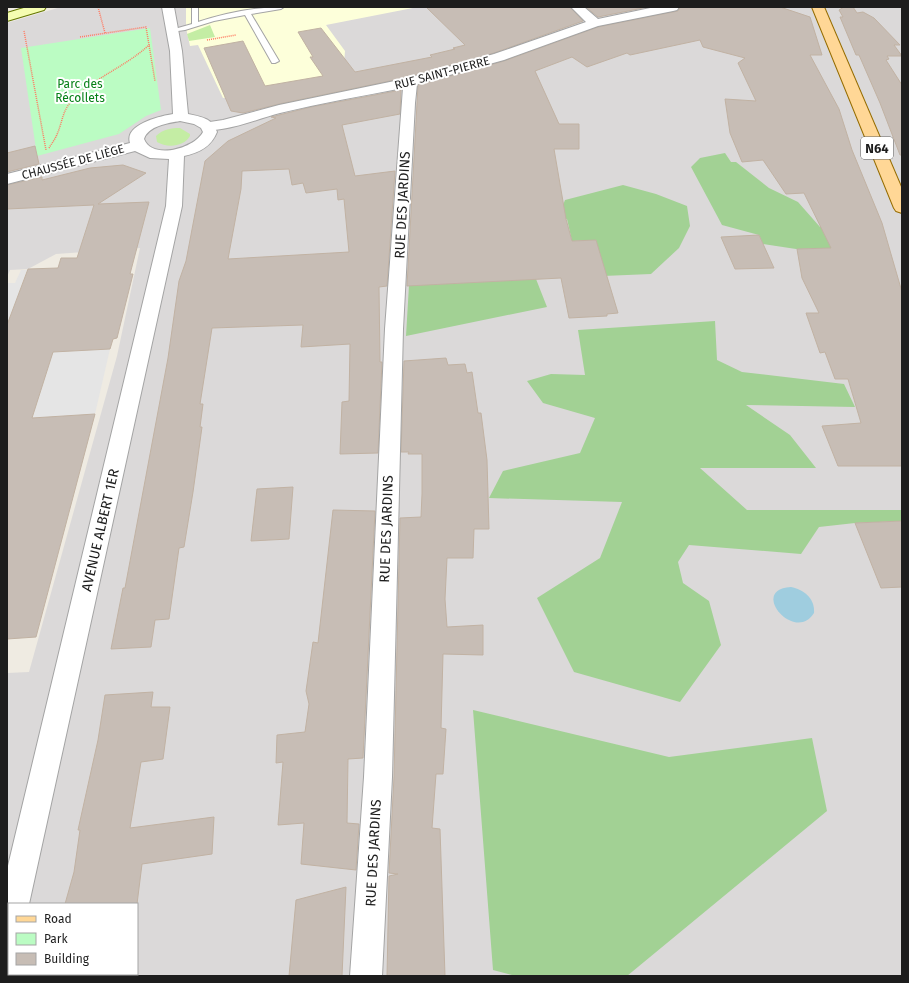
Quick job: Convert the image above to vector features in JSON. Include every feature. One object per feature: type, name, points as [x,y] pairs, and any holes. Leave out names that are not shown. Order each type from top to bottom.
[{"type":"main road","points":[[7,17],[40,7]]},
{"type":"main road","name":"N64","points":[[818,7],[902,208]]},
{"type":"street","points":[[168,7],[173,30],[181,102],[180,117]]},
{"type":"street","points":[[577,7],[594,23]]},
{"type":"street","name":"RUE SAINT-PIERRE","points":[[208,126],[224,124],[279,109],[411,82],[500,57],[594,23],[673,7]]},
{"type":"street","name":"RUE DES JARDINS","points":[[366,976],[378,777],[394,329],[408,103],[411,82]]},
{"type":"street","name":"CHAUSSÉE DE LIÈGE","points":[[180,117],[192,118],[202,121],[208,126],[210,131],[209,137],[205,143],[188,152],[165,155],[154,154],[144,151],[139,146],[137,140],[138,134],[143,129],[159,120],[180,117]]},
{"type":"street","name":"CHAUSSÉE DE LIÈGE","points":[[7,180],[92,156],[139,146]]},
{"type":"street","name":"AVENUE ALBERT 1ER","points":[[14,903],[174,206],[177,154]]},
{"type":"lane","points":[[194,25],[195,7]]},
{"type":"lane","points":[[173,30],[213,19],[282,7]]},
{"type":"lane","points":[[247,13],[275,61]]},
{"type":"path","points":[[98,7],[105,33]]},
{"type":"path","points":[[20,13],[46,153],[57,134],[61,117],[71,103],[105,76],[145,50],[150,44]]},
{"type":"path","points":[[146,26],[156,86]]},
{"type":"path","points":[[80,37],[146,26],[150,27]]},
{"type":"path","points":[[207,40],[236,35]]},
{"type":"shaded area","points":[[61,7],[902,7],[902,976],[7,976],[7,673],[29,672],[117,356],[140,248],[56,254],[28,269],[10,270],[7,277],[7,23]]},
{"type":"shaded area","points":[[186,7],[418,7],[326,25],[345,51],[344,64],[360,88],[271,106],[265,90],[223,98],[198,45],[190,46],[186,28]]},
{"type":"shaded area","points":[[21,270],[27,270],[7,326],[7,283],[15,283]]},
{"type":"shaded area","points":[[110,349],[95,414],[32,418],[53,352]]},
{"type":"green space","points":[[210,25],[215,37],[189,41],[187,34]]},
{"type":"green space","name":"Parc des Récollets","points":[[150,28],[161,110],[146,116],[119,134],[37,156],[21,48]]},
{"type":"green space","points":[[180,128],[190,134],[184,142],[170,146],[157,142],[156,136],[164,130]]},
{"type":"green space","points":[[725,153],[731,162],[736,162],[769,188],[798,202],[820,227],[856,226],[847,248],[796,249],[763,244],[759,235],[722,225],[691,167],[700,158]]},
{"type":"green space","points":[[623,185],[656,194],[687,206],[690,226],[679,248],[651,274],[603,276],[596,240],[572,241],[567,219],[559,218],[565,200]]},
{"type":"green space","points":[[536,279],[547,307],[406,336],[409,285]]},
{"type":"green space","points":[[715,321],[717,360],[742,372],[844,384],[855,407],[746,405],[790,435],[816,468],[700,468],[747,510],[902,510],[902,521],[855,523],[819,527],[801,554],[689,545],[678,562],[683,583],[709,601],[721,645],[680,702],[574,672],[537,598],[600,558],[622,502],[489,498],[503,471],[580,453],[595,418],[543,403],[527,381],[551,374],[585,375],[578,330]]},
{"type":"green space","points":[[473,710],[669,757],[812,738],[827,811],[627,976],[516,976],[493,970]]},
{"type":"water","points":[[791,587],[800,590],[811,599],[813,603],[814,613],[806,621],[796,622],[787,619],[779,612],[774,604],[774,596],[779,590]]},
{"type":"building","points":[[426,7],[570,7],[583,21],[494,53],[409,77],[243,113],[231,111],[204,48],[243,41],[265,86],[323,76],[310,57],[313,57],[298,32],[321,28],[355,72],[432,57],[430,55],[465,45]]},
{"type":"building","points":[[586,7],[648,7],[598,17]]},
{"type":"building","points":[[680,7],[780,7],[810,17],[822,55],[810,55],[839,109],[852,150],[882,223],[902,292],[902,466],[838,466],[822,426],[861,423],[848,379],[835,379],[825,352],[820,353],[806,313],[819,313],[802,278],[797,249],[831,248],[804,193],[786,194],[763,160],[742,162],[730,133],[725,99],[756,101],[738,63],[745,58],[703,47],[700,40],[630,55],[627,53],[587,67],[572,57],[535,71],[559,124],[579,124],[579,149],[554,149],[566,219],[572,241],[596,240],[618,313],[607,314],[607,316],[569,318],[561,278],[407,286],[418,85],[504,61],[598,27],[678,11]]},
{"type":"building","points":[[844,7],[853,7],[857,13],[863,12],[874,18],[900,45],[894,45],[902,56],[887,56],[889,59],[886,60],[902,85],[902,155],[900,155],[880,103],[859,55],[856,55],[840,17],[843,17],[839,10]]},
{"type":"building","points":[[401,90],[400,114],[342,125],[355,176],[395,171],[387,286],[379,287],[380,362],[382,362],[378,453],[340,454],[342,402],[349,401],[350,344],[301,347],[303,325],[212,328],[200,404],[203,404],[200,427],[202,427],[193,492],[184,547],[179,548],[169,619],[155,620],[151,647],[111,649],[123,588],[125,588],[168,358],[179,281],[186,261],[205,161],[228,141],[276,118],[271,117],[311,107]],"holes":[[[289,169],[292,185],[303,183],[306,193],[337,189],[338,200],[344,199],[349,252],[228,259],[241,189],[242,171]]]},
{"type":"building","points":[[35,146],[39,164],[7,172],[7,153]]},
{"type":"building","points":[[123,165],[146,173],[98,204],[149,202],[130,274],[133,274],[117,338],[113,339],[110,349],[53,352],[32,418],[95,414],[36,637],[7,639],[7,325],[28,269],[58,268],[61,258],[77,258],[94,205],[7,209],[7,185],[42,177],[42,180],[90,168]]},
{"type":"building","points":[[759,235],[774,268],[735,269],[721,237]]},
{"type":"building","points":[[446,358],[448,365],[465,364],[467,373],[472,372],[478,413],[481,413],[487,460],[489,529],[474,529],[473,558],[447,558],[445,599],[447,627],[483,625],[483,655],[443,654],[441,728],[446,729],[443,774],[436,774],[432,828],[440,829],[445,976],[387,976],[389,876],[398,874],[389,873],[394,777],[400,518],[421,517],[422,494],[422,454],[408,454],[409,452],[401,452],[404,361]]},
{"type":"building","points":[[293,487],[289,539],[251,541],[257,489]]},
{"type":"building","points":[[333,510],[375,511],[363,758],[348,759],[347,823],[359,824],[356,870],[301,864],[304,823],[278,825],[283,762],[276,763],[277,735],[305,732],[309,704],[306,691],[313,642],[318,643]]},
{"type":"building","points":[[902,521],[902,587],[881,588],[855,523]]},
{"type":"building","points":[[153,692],[151,707],[170,707],[163,759],[141,762],[130,828],[214,817],[212,854],[142,864],[137,903],[65,903],[74,872],[80,830],[78,830],[98,740],[105,695]]},
{"type":"building","points":[[346,887],[342,976],[289,976],[296,900]]}]
